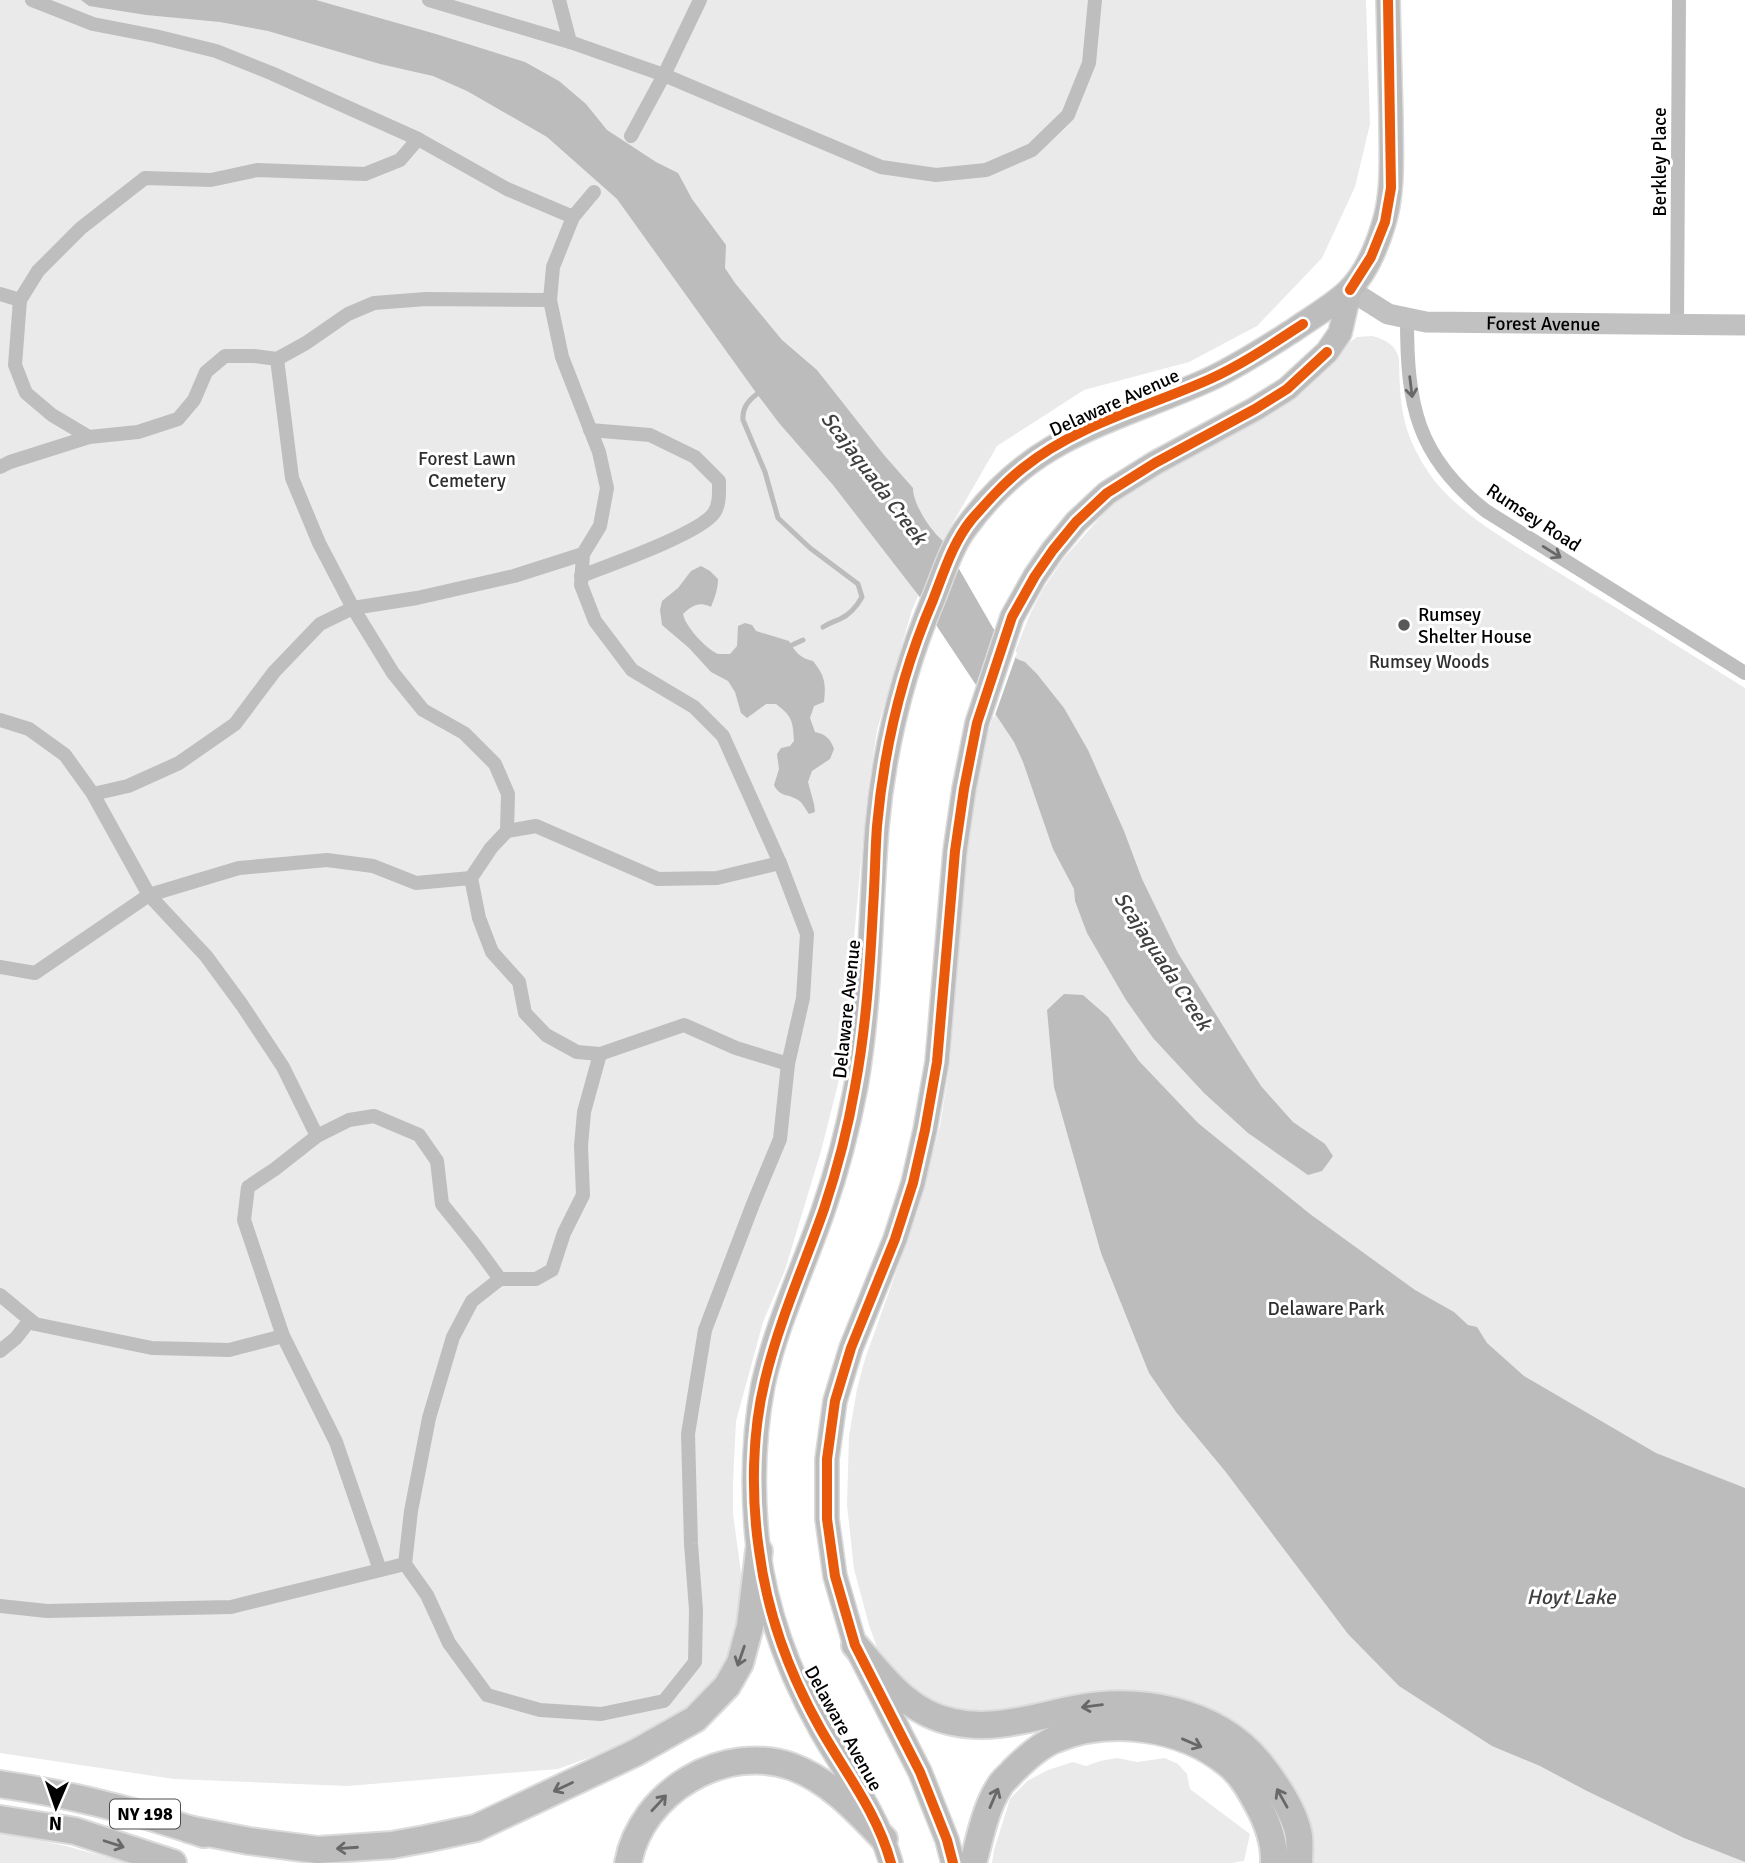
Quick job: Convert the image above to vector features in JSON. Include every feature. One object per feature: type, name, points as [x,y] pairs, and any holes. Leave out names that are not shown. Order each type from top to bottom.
[{"type":"highway","points":[[188,1829],[249,1841],[318,1850],[425,1839],[476,1828],[635,1753],[695,1718],[727,1686],[740,1663],[750,1626],[759,1551]]},
{"type":"highway","points":[[855,1645],[899,1696],[929,1715],[953,1722],[984,1726],[1012,1723],[1110,1704],[1138,1704],[1203,1720],[1230,1735],[1249,1751],[1266,1771],[1293,1818],[1299,1837],[1299,1863]]},
{"type":"highway","points":[[973,1863],[986,1817],[999,1786],[1024,1759],[1053,1739],[1090,1728],[1124,1727],[1162,1732],[1196,1743],[1229,1764],[1250,1789],[1267,1821],[1275,1852],[1274,1863]]},
{"type":"highway","points":[[628,1863],[639,1832],[652,1810],[669,1793],[688,1779],[715,1767],[736,1762],[763,1761],[792,1767],[816,1779],[852,1805],[888,1851]]},
{"type":"highway","name":"NY 198","points":[[0,1784],[136,1811],[285,1863]]},
{"type":"highway","name":"NY 198","points":[[0,1819],[75,1831],[173,1863]]},
{"type":"main road","name":"Delaware Avenue","points":[[953,1863],[947,1840],[920,1772],[855,1645],[835,1576],[827,1519],[827,1459],[835,1401],[851,1348],[895,1239],[913,1183],[925,1130],[937,1062],[957,838],[977,723],[1012,617],[1035,576],[1076,522],[1107,493],[1287,388],[1327,352],[1340,333],[1350,290],[1371,257],[1381,234],[1391,188],[1388,0]]},
{"type":"main road","name":"Delaware Avenue","points":[[888,1851],[874,1816],[800,1692],[786,1657],[770,1607],[759,1551],[753,1494],[755,1446],[763,1385],[779,1327],[825,1206],[855,1092],[868,991],[882,784],[902,685],[918,635],[960,534],[996,493],[1024,467],[1050,449],[1086,430],[1212,378],[1251,358],[1350,290]]},
{"type":"street","points":[[32,0],[93,24],[216,51],[418,139],[507,189],[573,217]]},
{"type":"street","points":[[429,0],[570,42],[664,75],[881,167],[936,175],[986,170],[1032,150],[1068,115],[1089,62],[1095,0]]},
{"type":"street","points":[[559,0],[570,42]]},
{"type":"street","points":[[631,135],[701,0]]},
{"type":"street","name":"Berkley Place","points":[[1677,324],[1679,0]]},
{"type":"street","points":[[89,438],[52,415],[26,393],[15,365],[20,300],[38,271],[81,228],[145,177],[211,180],[257,170],[365,174],[400,160],[418,139]]},
{"type":"street","points":[[594,192],[573,217],[553,267],[550,300],[562,357],[599,452],[607,488],[600,526],[583,554],[581,585],[595,621],[632,670],[694,707],[723,736],[780,863],[807,934],[803,998],[789,1063],[780,1139],[705,1330],[688,1434],[696,1610],[695,1662],[664,1701],[601,1714],[540,1710],[487,1695],[449,1643],[427,1595],[405,1564],[411,1511],[429,1418],[453,1337],[472,1301],[500,1279],[536,1279],[552,1270],[564,1233],[583,1195],[581,1146],[584,1112],[600,1054]]},
{"type":"street","name":"Forest Avenue","points":[[1350,290],[1388,314],[1434,322],[1745,324]]},
{"type":"street","points":[[0,294],[20,300]]},
{"type":"street","points":[[0,467],[89,438],[138,432],[178,419],[194,400],[206,372],[225,356],[277,359],[348,314],[374,303],[426,299],[550,300]]},
{"type":"street","name":"Rumsey Road","points":[[1406,319],[1408,366],[1418,423],[1430,450],[1464,494],[1486,511],[1745,673]]},
{"type":"street","points":[[277,359],[292,478],[319,543],[353,608],[393,673],[423,710],[464,733],[495,764],[508,794],[507,831]]},
{"type":"street","points":[[581,576],[706,522],[716,511],[720,496],[719,481],[695,457],[650,435],[590,430]]},
{"type":"street","points":[[93,794],[128,786],[178,763],[235,724],[274,672],[320,624],[353,608],[417,598],[514,576],[583,554]]},
{"type":"street","points":[[0,720],[29,729],[65,755],[93,794],[149,895],[206,956],[242,1005],[283,1067],[317,1136]]},
{"type":"street","points":[[780,863],[717,878],[658,879],[536,826],[507,831],[471,878],[479,918],[492,952],[519,982],[525,1013],[546,1035],[577,1052],[600,1054],[684,1025],[736,1048],[789,1063]]},
{"type":"street","points":[[0,967],[35,973],[149,895],[239,868],[327,860],[373,866],[416,883],[471,878]]},
{"type":"street","points":[[380,1570],[336,1442],[283,1336],[244,1220],[248,1187],[317,1136],[349,1120],[374,1116],[419,1135],[437,1161],[442,1204],[500,1279]]},
{"type":"street","points":[[0,1295],[35,1324],[152,1348],[229,1350],[283,1336]]},
{"type":"street","points":[[0,1351],[16,1338],[30,1320]]},
{"type":"street","points":[[0,1606],[47,1611],[231,1607],[405,1564]]},
{"type":"green space","name":"Forest Lawn Cemetery","points":[[0,0],[1366,0],[1370,124],[1355,187],[1322,258],[1257,326],[1189,362],[1084,390],[997,446],[943,540],[912,610],[877,730],[867,797],[838,1084],[785,1270],[763,1322],[736,1421],[733,1514],[741,1572],[741,1601],[730,1654],[710,1686],[682,1713],[618,1747],[558,1769],[347,1786],[174,1779],[0,1753]]},
{"type":"green space","name":"Delaware Park","points":[[1372,336],[1389,343],[1398,354],[1401,403],[1407,429],[1427,470],[1454,502],[1512,544],[1745,688],[1745,1863],[1306,1863],[1301,1826],[1168,1697],[1141,1692],[1105,1693],[975,1722],[904,1690],[887,1669],[878,1650],[854,1569],[847,1505],[849,1436],[857,1389],[865,1359],[918,1211],[940,1126],[950,1063],[973,803],[988,733],[1007,672],[1030,614],[1064,558],[1113,503],[1357,337]]},
{"type":"green space","points":[[1117,1758],[1137,1762],[1165,1758],[1178,1764],[1187,1774],[1190,1789],[1250,1834],[1244,1861],[992,1863],[1010,1799],[1027,1781],[1048,1770],[1073,1762],[1086,1766]]},
{"type":"green space","points":[[0,1832],[66,1846],[128,1863],[0,1863]]},
{"type":"water","name":"Scajaquada Creek","points":[[81,0],[316,0],[436,34],[525,62],[559,81],[586,104],[607,130],[678,173],[692,199],[726,245],[725,268],[735,283],[782,340],[817,370],[913,488],[923,516],[943,541],[993,628],[1017,659],[1025,662],[1037,674],[1064,708],[1088,750],[1142,879],[1178,953],[1261,1086],[1293,1122],[1325,1144],[1333,1156],[1322,1171],[1308,1175],[1248,1133],[1204,1093],[1153,1038],[1126,1000],[1087,933],[1075,901],[1074,889],[1053,849],[1014,742],[919,596],[833,485],[779,423],[617,199],[547,137],[467,91],[433,76],[380,64],[268,31],[220,22],[89,6]]},
{"type":"water","points":[[701,566],[718,579],[714,600],[711,607],[696,605],[683,614],[702,642],[718,654],[730,654],[737,646],[738,626],[745,623],[752,625],[756,631],[789,641],[798,654],[813,661],[820,671],[825,685],[824,702],[814,706],[810,718],[815,732],[827,738],[834,749],[830,759],[812,771],[808,782],[815,812],[809,814],[799,801],[782,794],[774,785],[779,769],[777,754],[781,748],[790,746],[794,741],[792,724],[785,712],[776,704],[766,704],[747,718],[741,713],[735,692],[728,681],[711,672],[662,625],[662,601],[678,588],[691,571]]},
{"type":"water","name":"Hoyt Lake","points":[[1064,994],[1083,995],[1108,1017],[1139,1061],[1198,1123],[1310,1214],[1415,1290],[1454,1312],[1468,1325],[1477,1327],[1487,1343],[1524,1376],[1656,1453],[1745,1488],[1745,1862],[1684,1838],[1540,1766],[1492,1746],[1399,1686],[1348,1634],[1225,1471],[1176,1412],[1149,1373],[1101,1253],[1054,1087],[1047,1010]]},
{"type":"pier","points":[[996,625],[1017,653],[994,718],[975,689]]},
{"type":"waterway","points":[[757,394],[746,405],[743,420],[765,472],[778,518],[810,548],[858,584],[862,597],[847,615],[823,627]]},
{"type":"waterway","points":[[792,645],[803,640]]},
{"type":"cycle path","points":[[1350,290],[1371,257],[1385,222],[1391,188],[1388,0]]},
{"type":"cycle path","points":[[891,1863],[878,1827],[809,1707],[781,1642],[768,1597],[759,1550],[754,1464],[757,1421],[771,1358],[829,1194],[852,1102],[867,998],[880,797],[896,711],[912,655],[954,547],[972,519],[1009,480],[1066,439],[1222,373],[1303,324]]},
{"type":"cycle path","points":[[953,1863],[947,1840],[920,1772],[855,1645],[835,1576],[827,1519],[827,1459],[835,1401],[851,1348],[895,1239],[913,1183],[925,1130],[937,1062],[955,851],[977,723],[1012,617],[1035,576],[1076,522],[1107,493],[1287,389],[1327,352]]},
{"type":"place","name":"Rumsey Shelter House","points":[[1404,625]]},
{"type":"park label","name":"Rumsey Woods","points":[[1429,661]]}]
